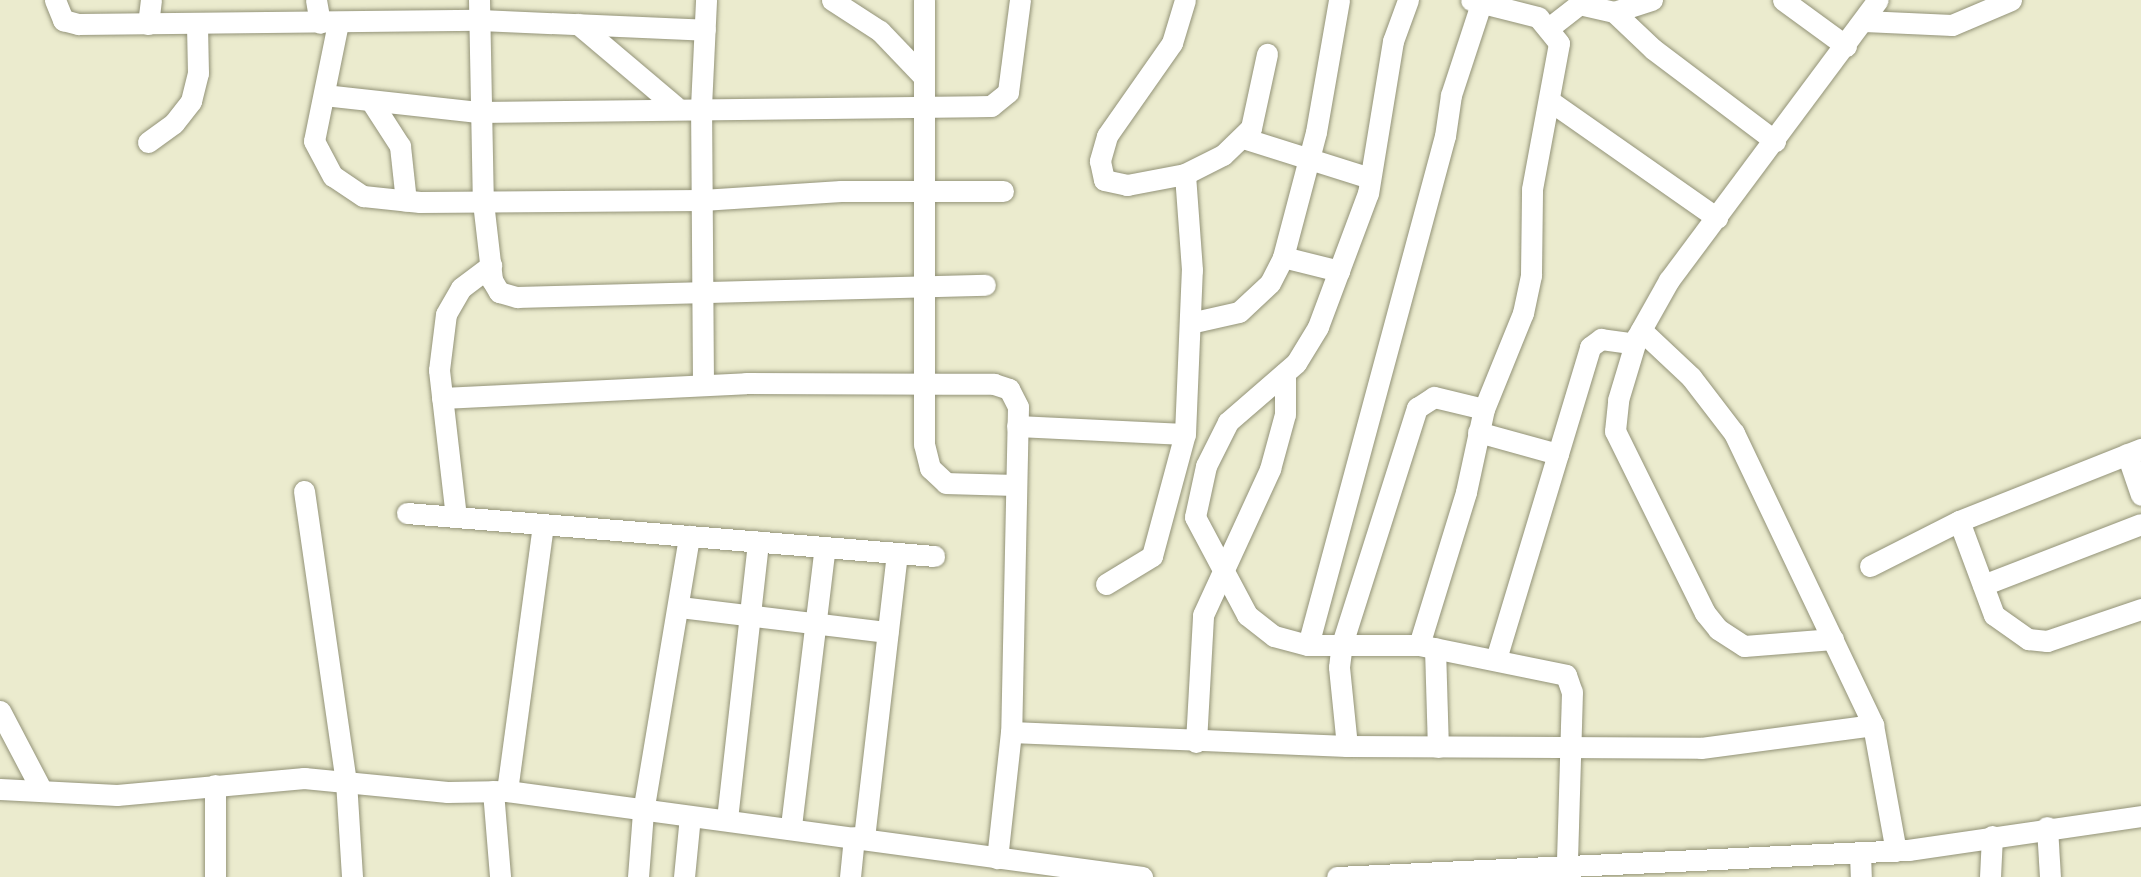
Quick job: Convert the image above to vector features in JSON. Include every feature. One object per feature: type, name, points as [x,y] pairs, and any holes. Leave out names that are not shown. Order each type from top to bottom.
[{"type":"street","points":[[55,0],[57,12],[69,23],[329,23],[480,10],[578,24],[705,30]]},
{"type":"street","points":[[148,24],[151,0]]},
{"type":"street","points":[[316,0],[329,23],[324,95],[314,141],[333,176],[363,196],[406,201],[483,202],[702,200],[841,191],[1003,191]]},
{"type":"street","points":[[703,384],[701,107],[706,0]]},
{"type":"street","points":[[832,0],[880,31],[923,76]]},
{"type":"street","points":[[924,0],[924,444],[936,476],[946,483],[1014,485]]},
{"type":"street","points":[[324,95],[478,112],[675,106],[991,106],[1004,99],[1020,0]]},
{"type":"street","points":[[1185,0],[1172,43],[1107,136],[1100,160],[1104,180],[1113,184],[1185,174],[1243,138],[1256,116],[1266,54]]},
{"type":"street","points":[[1190,323],[1239,312],[1270,283],[1283,257],[1308,159],[1339,0]]},
{"type":"street","points":[[1408,0],[1393,41],[1370,178],[1339,271],[1306,351],[1285,373],[1228,422],[1206,466],[1195,517],[1221,574],[1258,627],[1308,645],[1427,647],[1566,675],[1573,692],[1567,865]]},
{"type":"street","points":[[1614,12],[1653,0]]},
{"type":"street","points":[[1783,0],[1846,46]]},
{"type":"street","points":[[1833,639],[1744,646],[1730,640],[1704,612],[1615,431],[1638,337],[1669,280],[1776,141],[1878,0]]},
{"type":"street","points":[[1864,21],[1952,25],[2011,0]]},
{"type":"street","points":[[1308,645],[1445,136],[1451,95],[1476,2],[1515,8],[1550,27],[1559,43],[1532,189],[1531,275],[1523,313],[1484,409],[1427,647],[1438,747]]},
{"type":"street","points":[[1550,27],[1580,2],[1614,12],[1653,49],[1776,141]]},
{"type":"street","points":[[480,10],[478,112],[483,202],[495,288],[517,297],[985,285]]},
{"type":"street","points":[[148,142],[174,123],[191,101],[198,73],[197,24]]},
{"type":"street","points":[[578,24],[675,106]]},
{"type":"street","points":[[371,101],[400,146],[406,201]]},
{"type":"street","points":[[1550,101],[1717,218]]},
{"type":"street","points":[[1243,138],[1370,178]]},
{"type":"street","points":[[1106,584],[1152,556],[1185,434],[1192,270],[1185,174]]},
{"type":"street","points":[[1283,257],[1339,271]]},
{"type":"street","points":[[456,517],[439,370],[446,314],[461,288],[491,265]]},
{"type":"street","points":[[1496,659],[1590,347],[1601,339],[1638,337],[1700,387],[1734,433],[1873,725],[1896,850]]},
{"type":"street","points":[[1196,742],[1200,632],[1221,574],[1270,469],[1285,414],[1285,373]]},
{"type":"street","points":[[442,398],[703,384],[926,383],[1009,389],[1018,407],[1014,485],[1008,866]]},
{"type":"street","points":[[1347,746],[1339,667],[1342,644],[1417,408],[1434,397],[1484,409]]},
{"type":"street","points":[[1017,426],[1185,434]]},
{"type":"street","points":[[1478,432],[1558,454]]},
{"type":"street","points":[[1870,566],[1959,521],[2134,452],[2141,495]]},
{"type":"street","points":[[304,491],[346,781],[352,877]]},
{"type":"street","points":[[407,513],[934,556]]},
{"type":"street","points":[[1959,521],[1994,615],[2028,639],[2048,641],[2141,609]]},
{"type":"street","points":[[500,877],[500,791],[543,524]]},
{"type":"street","points":[[1983,584],[2141,524]]},
{"type":"street","points":[[638,877],[643,812],[680,607],[689,536]]},
{"type":"street","points":[[727,820],[753,616],[758,542]]},
{"type":"street","points":[[791,826],[819,624],[825,547]]},
{"type":"street","points":[[850,877],[859,838],[897,553]]},
{"type":"street","points":[[680,607],[887,632]]},
{"type":"street","points":[[0,711],[41,789]]},
{"type":"street","points":[[1012,733],[1347,746],[1701,748],[1873,725]]},
{"type":"street","points":[[0,789],[117,795],[215,785],[346,781],[500,791],[643,812],[791,826],[1008,866],[1142,877]]},
{"type":"street","points":[[215,785],[215,877]]},
{"type":"street","points":[[684,877],[690,816]]},
{"type":"street","points":[[1338,877],[1567,865],[1780,867],[1860,852],[1896,850],[2141,816]]},
{"type":"street","points":[[2048,827],[2050,877]]},
{"type":"street","points":[[1990,877],[1992,836]]},
{"type":"street","points":[[1860,852],[1861,877]]}]
